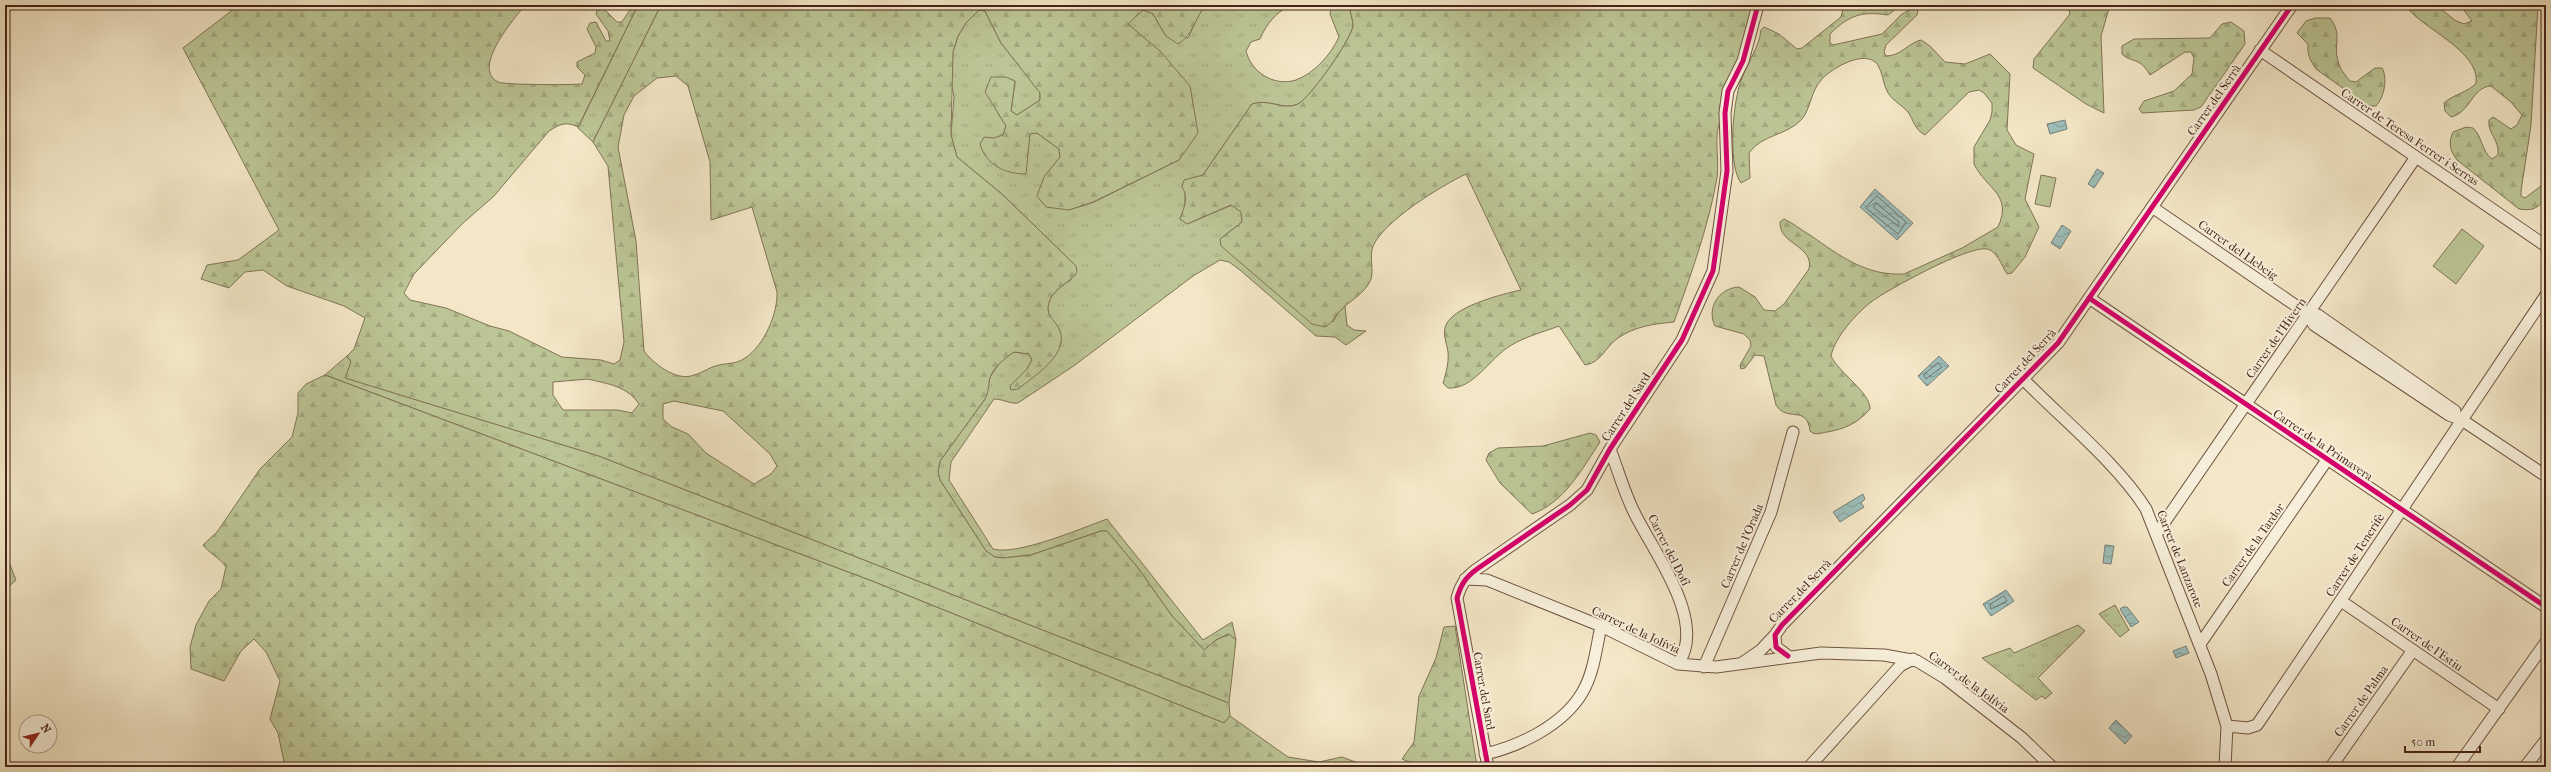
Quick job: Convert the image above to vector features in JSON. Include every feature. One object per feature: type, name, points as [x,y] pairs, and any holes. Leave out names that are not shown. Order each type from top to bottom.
[{"type":"street","name":"Carrer del Sard","points":[[1488,767],[1456,598],[1465,579],[1570,505],[1587,490],[1610,449],[1682,340],[1713,272],[1727,171],[1725,113],[1728,91],[1743,61],[1758,5]]},
{"type":"street","name":"Carrer del Serrà","points":[[1740,664],[1761,650],[1796,610],[2058,343],[2292,5]]},
{"type":"street","name":"Carrer de Teresa Ferrer i Serras","points":[[2260,50],[2546,246]]},
{"type":"street","name":"Carrer de l'Hivern","points":[[2157,533],[2416,157]]},
{"type":"street","name":"Carrer del Llebeig","points":[[2152,206],[2308,314],[2314,325],[2449,415],[2462,420],[2546,476]]},
{"type":"street","name":"Carrer de Tenerife","points":[[2227,726],[2248,728],[2257,724],[2546,296]]},
{"type":"street","name":"Carrer de la Primavera","points":[[2088,298],[2546,607]]},
{"type":"street","name":"Carrer de Lanzarote","points":[[2023,379],[2133,491],[2146,509],[2157,533],[2200,644],[2227,726],[2225,767]]},
{"type":"street","name":"Carrer de l'Orada","points":[[1704,667],[1772,512],[1793,432]]},
{"type":"street","name":"Carrer del Dofí","points":[[1610,449],[1634,512],[1676,593],[1687,624],[1687,642],[1683,657],[1678,664]]},
{"type":"street","name":"Carrer de la Tardor","points":[[2200,644],[2327,460]]},
{"type":"street","name":"Carrer de la Jolívia","points":[[1465,579],[1487,580],[1600,626],[1678,664],[1704,667],[1740,664],[1788,656],[1821,653],[1884,655],[1913,659],[1945,678],[2022,738],[2052,767]]},
{"type":"street","name":"Carrer de l'Estiu","points":[[2341,601],[2499,709]]},
{"type":"street","points":[[1485,754],[1517,743],[1565,714],[1582,693],[1593,667],[1600,626]]},
{"type":"street","name":"Carrer del Serrà","points":[[1775,635],[1776,647],[1788,656]]},
{"type":"street","points":[[2457,767],[2546,642]]},
{"type":"street","name":"Carrer de Palma","points":[[2331,767],[2413,650]]},
{"type":"street","points":[[1884,655],[1893,662],[1892,674]]},
{"type":"street","points":[[1809,767],[1892,674],[1900,666],[1913,659]]},
{"type":"street","points":[[2525,767],[2546,740]]},
{"type":"green space","points":[[239,5],[525,5],[512,21],[497,44],[489,66],[491,75],[498,82],[512,84],[582,84],[585,75],[577,67],[577,62],[595,53],[596,47],[587,29],[590,23],[596,22],[606,41],[610,41],[608,31],[596,14],[597,10],[604,9],[617,22],[622,22],[633,5],[638,5],[578,127],[570,124],[563,124],[549,131],[494,196],[462,224],[414,274],[404,293],[410,300],[446,308],[490,326],[509,331],[562,357],[601,360],[614,364],[620,360],[624,342],[608,166],[593,142],[661,5],[1206,5],[1191,31],[1178,44],[1166,36],[1153,14],[1143,10],[1128,24],[1161,52],[1190,86],[1198,133],[1179,160],[1093,202],[1069,210],[1046,207],[1037,196],[1044,177],[1060,157],[1059,149],[1037,133],[1030,134],[1026,174],[1018,174],[1004,170],[997,167],[987,158],[980,144],[984,137],[994,138],[1003,135],[1006,126],[985,92],[991,77],[1006,77],[1015,81],[1011,111],[1017,115],[1040,100],[1040,93],[1001,43],[985,11],[979,10],[966,23],[958,36],[953,52],[951,135],[957,157],[1003,195],[1076,266],[1077,272],[1056,291],[1049,301],[1048,311],[1059,328],[1061,340],[1055,357],[1040,372],[1018,389],[1011,390],[1010,386],[1027,369],[1032,360],[1029,354],[1014,352],[998,365],[990,379],[988,392],[985,399],[940,461],[938,472],[940,480],[986,551],[995,557],[1003,558],[1031,555],[1101,531],[1107,531],[1138,568],[1172,616],[1204,650],[1216,640],[1229,634],[1236,640],[1229,703],[599,456],[345,378],[351,362],[347,356],[354,349],[365,318],[344,306],[287,286],[263,270],[245,272],[229,288],[201,279],[207,265],[238,260],[279,230],[183,48]],"holes":[[[676,76],[688,86],[710,162],[711,220],[752,207],[777,292],[777,300],[772,319],[764,337],[752,353],[739,361],[715,366],[695,375],[684,377],[664,370],[644,351],[636,241],[618,147],[624,115],[634,96],[657,78]],[[588,379],[603,382],[623,389],[639,404],[632,413],[617,410],[563,410],[553,395],[553,382]],[[674,401],[723,411],[770,454],[777,466],[771,474],[754,484],[706,453],[688,434],[672,427],[663,419],[663,404]]]},
{"type":"green space","points":[[638,5],[661,5],[593,142],[578,128]]},
{"type":"green space","points":[[1206,5],[1290,5],[1272,19],[1260,39],[1251,42],[1246,51],[1249,59],[1258,71],[1272,79],[1288,82],[1310,73],[1332,50],[1339,37],[1330,14],[1331,5],[1349,5],[1353,24],[1351,33],[1338,55],[1320,80],[1304,100],[1293,106],[1264,102],[1252,104],[1203,175],[1185,192],[1185,206],[1180,219],[1187,224],[1232,205],[1242,212],[1242,222],[1220,239],[1333,322],[1338,313],[1345,306],[1347,325],[1354,330],[1366,331],[1346,345],[1335,337],[1316,336],[1240,270],[1229,262],[1220,260],[1193,276],[1075,365],[1018,403],[994,399],[951,462],[949,480],[993,549],[1017,549],[1033,545],[1107,519],[1203,640],[1232,622],[1236,640],[1228,634],[1216,640],[1204,650],[1172,616],[1138,568],[1107,531],[1101,531],[1031,555],[1003,558],[995,557],[986,551],[940,480],[938,472],[940,461],[985,399],[990,377],[1001,361],[1014,352],[1029,354],[1032,360],[1027,369],[1010,386],[1018,389],[1057,353],[1060,331],[1049,315],[1048,304],[1050,298],[1058,289],[1071,280],[1076,266],[1003,195],[957,157],[951,135],[954,97],[951,80],[953,52],[958,36],[966,23],[979,10],[985,11],[1001,43],[1040,92],[1040,100],[1017,115],[1011,111],[1015,81],[993,104],[1006,126],[1003,135],[980,144],[1028,142],[1030,133],[1037,133],[1059,149],[1060,157],[1044,177],[1069,210],[1094,202],[1179,160],[1161,52],[1127,24],[1143,10],[1153,14],[1166,36],[1188,38],[1199,14]]},
{"type":"green space","points":[[1349,5],[1758,5],[1725,113],[1718,127],[1718,170],[1709,215],[1674,322],[1652,325],[1631,331],[1618,338],[1595,361],[1585,365],[1559,326],[1527,337],[1515,343],[1503,351],[1473,379],[1457,387],[1448,388],[1443,383],[1447,368],[1448,356],[1445,328],[1449,321],[1456,314],[1466,308],[1490,298],[1521,290],[1466,174],[1429,195],[1389,225],[1379,236],[1373,246],[1371,259],[1372,275],[1369,284],[1339,312],[1332,322],[1325,327],[1312,324],[1221,246],[1220,239],[1242,222],[1241,212],[1231,205],[1187,224],[1180,219],[1185,203],[1185,195],[1182,187],[1184,180],[1203,175],[1252,104],[1264,102],[1293,106],[1304,100],[1320,80],[1338,55],[1351,33],[1353,24]]},
{"type":"green space","points":[[1844,5],[1858,9],[1870,5],[1901,5],[1888,15],[1863,14],[1843,22],[1830,34],[1830,43],[1833,45],[1882,34],[1902,14],[1915,7],[1918,11],[1917,15],[1886,45],[1884,52],[1886,56],[1896,54],[1921,40],[1930,46],[1945,62],[1965,64],[1990,54],[2010,74],[2007,130],[2016,145],[2034,154],[2025,199],[2039,227],[2025,257],[2012,273],[2007,274],[1991,250],[1978,250],[1947,261],[1910,279],[1880,296],[1865,307],[1841,334],[1831,356],[1835,363],[1865,396],[1869,403],[1870,409],[1851,425],[1834,431],[1816,434],[1810,431],[1805,418],[1786,413],[1780,410],[1776,405],[1764,356],[1755,355],[1745,368],[1741,369],[1740,365],[1751,346],[1750,340],[1744,334],[1715,326],[1713,319],[1713,306],[1720,295],[1732,288],[1739,287],[1755,297],[1764,310],[1775,311],[1784,304],[1809,269],[1809,261],[1806,255],[1785,236],[1781,230],[1780,222],[1784,219],[1843,257],[1865,268],[1890,274],[1904,274],[1962,248],[1998,227],[2002,216],[2000,199],[1996,192],[1979,173],[1974,164],[1974,147],[1990,120],[1992,112],[1992,103],[1984,93],[1979,90],[1969,92],[1925,135],[1917,128],[1908,112],[1888,93],[1878,65],[1873,60],[1866,58],[1849,62],[1833,70],[1818,83],[1805,115],[1796,125],[1768,138],[1754,147],[1749,153],[1750,178],[1741,183],[1734,162],[1734,115],[1739,88],[1744,72],[1756,49],[1761,30],[1764,27],[1779,34],[1797,49],[1802,48],[1841,17]]},
{"type":"green space","points":[[2068,5],[2110,5],[2101,36],[2104,113],[2086,104],[2033,68],[2034,59],[2070,14]]},
{"type":"green space","points":[[2405,5],[2436,5],[2456,21],[2464,24],[2472,21],[2460,5],[2538,5],[2531,125],[2521,196],[2525,198],[2541,186],[2543,187],[2544,201],[2538,206],[2527,210],[2519,209],[2457,160],[2450,146],[2453,132],[2466,127],[2473,128],[2479,136],[2488,156],[2492,159],[2498,155],[2498,150],[2496,141],[2490,129],[2489,120],[2493,117],[2511,129],[2517,125],[2522,115],[2511,102],[2491,86],[2485,87],[2479,91],[2463,111],[2451,117],[2445,111],[2444,103],[2476,83],[2475,71],[2469,60],[2459,50],[2412,13]]},
{"type":"green space","points":[[2315,18],[2330,18],[2334,24],[2337,35],[2336,50],[2338,61],[2341,69],[2350,81],[2356,82],[2375,68],[2382,68],[2385,82],[2383,93],[2376,106],[2368,106],[2316,69],[2309,57],[2308,44],[2297,33],[2306,21]]},
{"type":"green space","points":[[2231,22],[2244,31],[2245,44],[2201,107],[2194,110],[2142,113],[2139,109],[2144,101],[2174,91],[2192,74],[2194,58],[2191,52],[2185,52],[2150,75],[2143,65],[2122,54],[2122,46],[2134,39],[2210,38],[2222,24]]},
{"type":"green space","points":[[2041,175],[2056,178],[2050,207],[2035,204]]},
{"type":"green space","points":[[2462,229],[2484,246],[2456,284],[2433,266]]},
{"type":"green space","points":[[347,356],[351,362],[346,378],[599,456],[1229,703],[1230,716],[1224,723],[872,581],[325,375]]},
{"type":"green space","points":[[325,375],[872,581],[1224,723],[1230,716],[1288,757],[1319,762],[1342,757],[1369,767],[1051,767],[1049,763],[1043,767],[285,767],[278,733],[270,719],[280,681],[266,652],[254,639],[241,651],[224,681],[191,669],[190,647],[196,625],[209,601],[221,589],[226,567],[203,545],[217,532],[260,469],[292,437],[298,413],[298,393],[306,384]]},
{"type":"green space","points":[[1590,433],[1596,435],[1600,442],[1579,474],[1563,494],[1554,502],[1532,514],[1500,483],[1486,460],[1489,453],[1498,448],[1543,446]]},
{"type":"green space","points":[[5,552],[16,580],[5,590]]},
{"type":"green space","points":[[2115,605],[2129,630],[2120,637],[2099,614]]},
{"type":"green space","points":[[2078,625],[2085,631],[2038,678],[2052,693],[2045,699],[2042,696],[2036,700],[1982,658],[2010,648],[2014,653]]},
{"type":"green space","points":[[1455,626],[1477,767],[1421,767],[1402,759],[1414,742],[1419,696],[1436,658],[1444,627]]},
{"type":"water","points":[[2065,120],[2067,129],[2050,134],[2047,124]]},
{"type":"water","points":[[2097,169],[2104,173],[2094,188],[2088,184]]},
{"type":"water","points":[[1875,189],[1913,223],[1897,240],[1860,207]]},
{"type":"water","points":[[2062,225],[2071,231],[2060,249],[2051,243]]},
{"type":"water","points":[[1939,356],[1949,366],[1927,386],[1918,376]]},
{"type":"water","points":[[1863,494],[1865,499],[1861,503],[1864,507],[1840,522],[1833,512]]},
{"type":"water","points":[[2105,545],[2114,546],[2111,564],[2103,563]]},
{"type":"water","points":[[2006,590],[2014,601],[1991,616],[1983,604]]},
{"type":"water","points":[[2127,607],[2139,622],[2131,627],[2120,609]]},
{"type":"water","points":[[2186,646],[2189,653],[2176,658],[2173,651]]},
{"type":"water","points":[[2116,720],[2132,736],[2125,744],[2109,728]]},
{"type":"cycle path","points":[[1488,767],[1457,598],[1464,581],[1473,572],[1570,505],[1587,490],[1610,449],[1682,340],[1713,271],[1727,171],[1725,113],[1728,91],[1743,61],[1758,5]]},
{"type":"cycle path","points":[[1788,656],[1776,647],[1775,635],[1782,625],[2058,343],[2292,5]]},
{"type":"cycle path","points":[[2089,298],[2546,607]]}]
